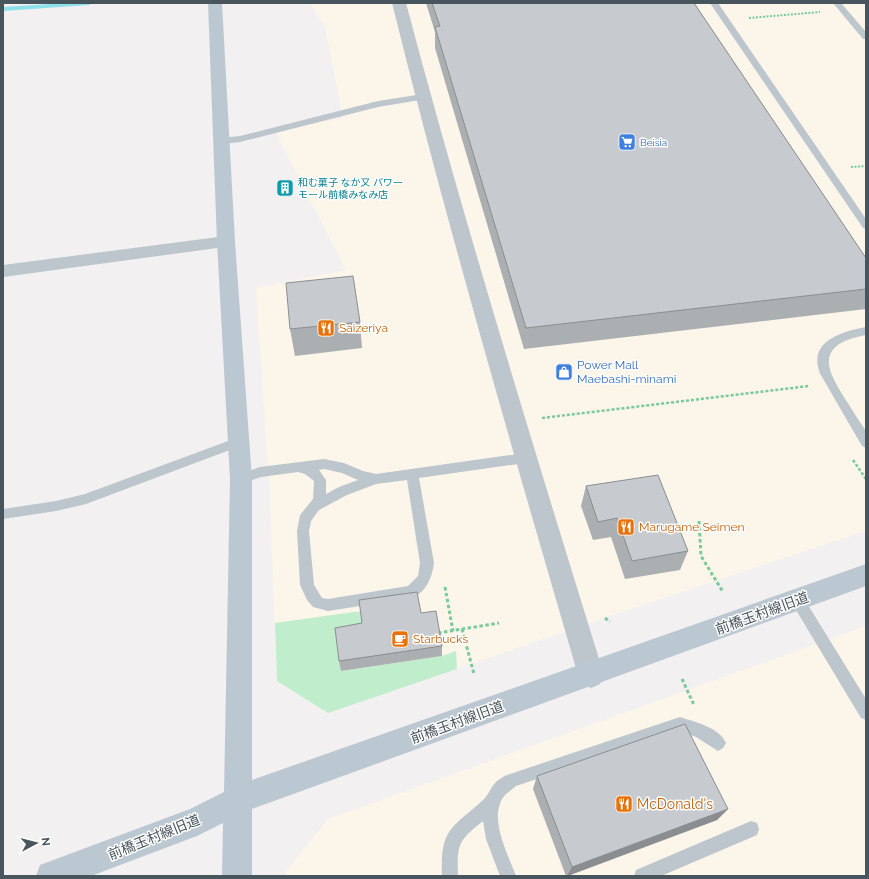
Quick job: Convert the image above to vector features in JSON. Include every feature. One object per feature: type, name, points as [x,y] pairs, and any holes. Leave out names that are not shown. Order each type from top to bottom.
[{"type":"street","points":[[215,3],[226,242],[241,479],[237,876]]},
{"type":"street","points":[[398,3],[525,458],[591,675]]},
{"type":"street","points":[[3,271],[226,242]]},
{"type":"street","name":"前橋玉村線旧道","points":[[51,876],[197,821],[237,800],[798,601],[866,575]]},
{"type":"lane","points":[[714,3],[865,223]]},
{"type":"lane","points":[[837,3],[866,37]]},
{"type":"lane","points":[[221,141],[240,139],[378,104],[423,97]]},
{"type":"lane","points":[[866,331],[845,335],[838,338],[827,349],[823,357],[823,366],[866,443]]},
{"type":"lane","points":[[3,514],[56,506],[86,499],[239,442]]},
{"type":"lane","points":[[241,479],[260,472],[324,464],[333,465],[361,476],[376,478],[525,458]]},
{"type":"lane","points":[[297,467],[308,469],[316,474],[320,480],[319,500],[305,519],[303,531],[307,585],[312,596],[318,602],[328,605],[411,592],[421,585],[426,574],[427,563],[412,474]]},
{"type":"lane","points":[[316,506],[343,491],[376,478]]},
{"type":"lane","points":[[798,601],[866,713]]},
{"type":"lane","points":[[450,876],[450,850],[454,838],[461,827],[492,802],[502,787],[512,780],[680,724],[700,731],[718,743]]},
{"type":"lane","points":[[492,802],[490,819],[494,839],[508,876]]},
{"type":"lane","points":[[642,876],[751,829]]},
{"type":"path","points":[[726,20],[843,10]]},
{"type":"path","points":[[537,419],[812,385]]},
{"type":"path","points":[[699,521],[702,556],[723,592]]},
{"type":"path","points":[[437,634],[499,623]]},
{"type":"path","points":[[462,629],[474,674]]},
{"type":"path","points":[[682,679],[694,703],[690,727]]},
{"type":"shaded area","name":"Power Mall Maebashi-minami","points":[[310,3],[866,3],[866,531],[622,612],[328,713],[277,681],[269,485],[256,288],[346,270],[275,131],[343,118],[325,27]]},
{"type":"shaded area","points":[[866,626],[866,876],[286,876],[286,871],[328,819]]},
{"type":"green space","points":[[361,611],[364,634],[341,671],[442,656],[456,651],[457,669],[328,713],[277,681],[275,623]]},
{"type":"building","points":[[432,3],[694,3],[866,258],[866,289],[526,328],[435,27],[440,26]]},
{"type":"building","points":[[353,276],[360,322],[290,329],[286,283]]},
{"type":"building","points":[[658,475],[688,551],[632,561],[617,518],[598,522],[586,486]]},
{"type":"building","name":"Starbucks","points":[[417,592],[421,613],[436,611],[442,646],[339,661],[335,628],[362,623],[359,600]]},
{"type":"building","name":"McDonald's","points":[[685,724],[728,809],[572,867],[537,776]]},
{"type":"waterway","points":[[3,9],[89,3]]},
{"type":"place","name":"Beisia","points":[[627,142]]},
{"type":"place","name":"和む菓子 なか又 パワー モール前橋みなみ店","points":[[285,188]]},
{"type":"place","name":"Saizeriya","points":[[326,328]]},
{"type":"place","name":"Power Mall Maebashi-minami","points":[[564,372]]},
{"type":"place","name":"Marugame Seimen","points":[[626,527]]},
{"type":"place","name":"Starbucks","points":[[400,639]]},
{"type":"place","name":"McDonald's","points":[[624,804]]}]
